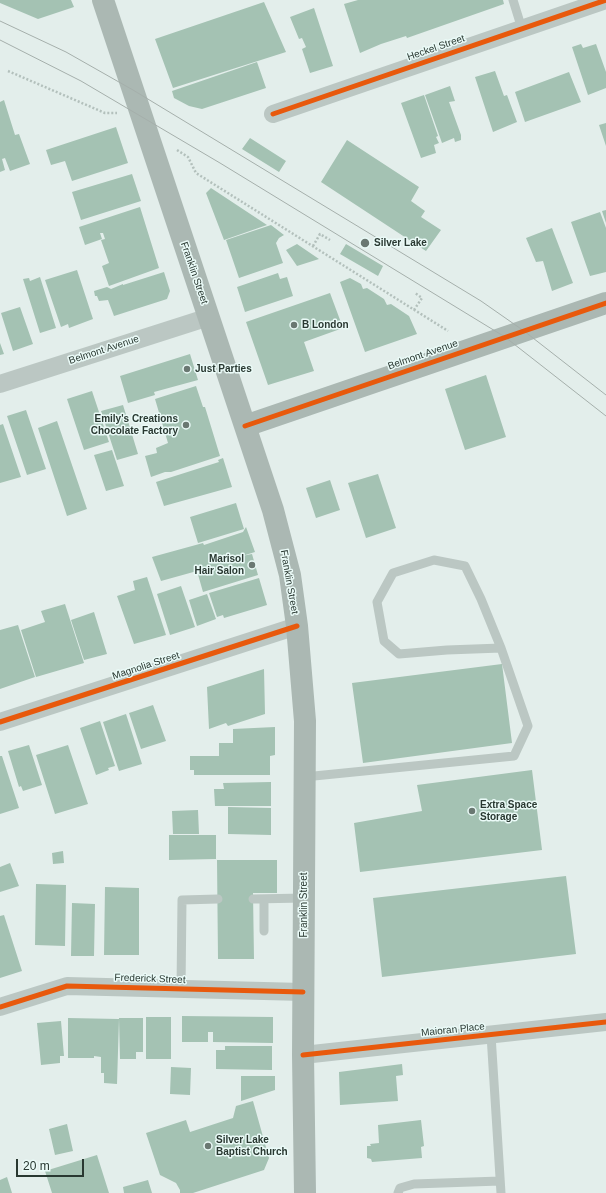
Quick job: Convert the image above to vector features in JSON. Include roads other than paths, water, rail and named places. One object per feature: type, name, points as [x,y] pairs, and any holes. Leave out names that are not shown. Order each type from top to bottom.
[{"type":"main road","name":"Franklin Street","points":[[103,0],[273,510],[290,575],[297,626],[305,721],[302,1055],[305,1193]]},
{"type":"main road","name":"Belmont Avenue","points":[[245,426],[603,306]]},
{"type":"street","name":"Heckel Street","points":[[273,114],[606,0]]},
{"type":"street","name":"Belmont Avenue","points":[[0,384],[209,317]]},
{"type":"street","name":"Magnolia Street","points":[[0,722],[297,626]]},
{"type":"street","name":"Frederick Street","points":[[0,1007],[68,986],[303,992]]},
{"type":"street","name":"Maioran Place","points":[[302,1055],[606,1022]]},
{"type":"lane","points":[[513,0],[522,29]]},
{"type":"lane","points":[[304,777],[514,756],[528,726],[501,648],[481,599],[464,566],[434,560],[393,574],[377,602],[384,641],[399,654],[501,648]]},
{"type":"lane","points":[[253,899],[304,898]]},
{"type":"lane","points":[[264,899],[264,931]]},
{"type":"lane","points":[[181,989],[182,900],[218,900]]},
{"type":"lane","points":[[491,1035],[501,1193]]},
{"type":"lane","points":[[398,1193],[400,1188],[414,1184],[500,1181]]},
{"type":"tram line","points":[[0,21],[66,52],[133,90],[481,301],[524,331],[606,395]]},
{"type":"tram line","points":[[0,40],[81,81],[220,163],[505,337],[606,416]]},
{"type":"place","name":"Silver Lake","points":[[365,243]]},
{"type":"place","name":"B London","points":[[294,325]]},
{"type":"place","name":"Just Parties","points":[[187,369]]},
{"type":"place","name":"Emily's Creations Chocolate Factory","points":[[186,425]]},
{"type":"place","name":"Marisol Hair Salon","points":[[252,565]]},
{"type":"place","name":"Extra Space Storage","points":[[472,811]]},
{"type":"place","name":"Silver Lake Baptist Church","points":[[208,1146]]}]
